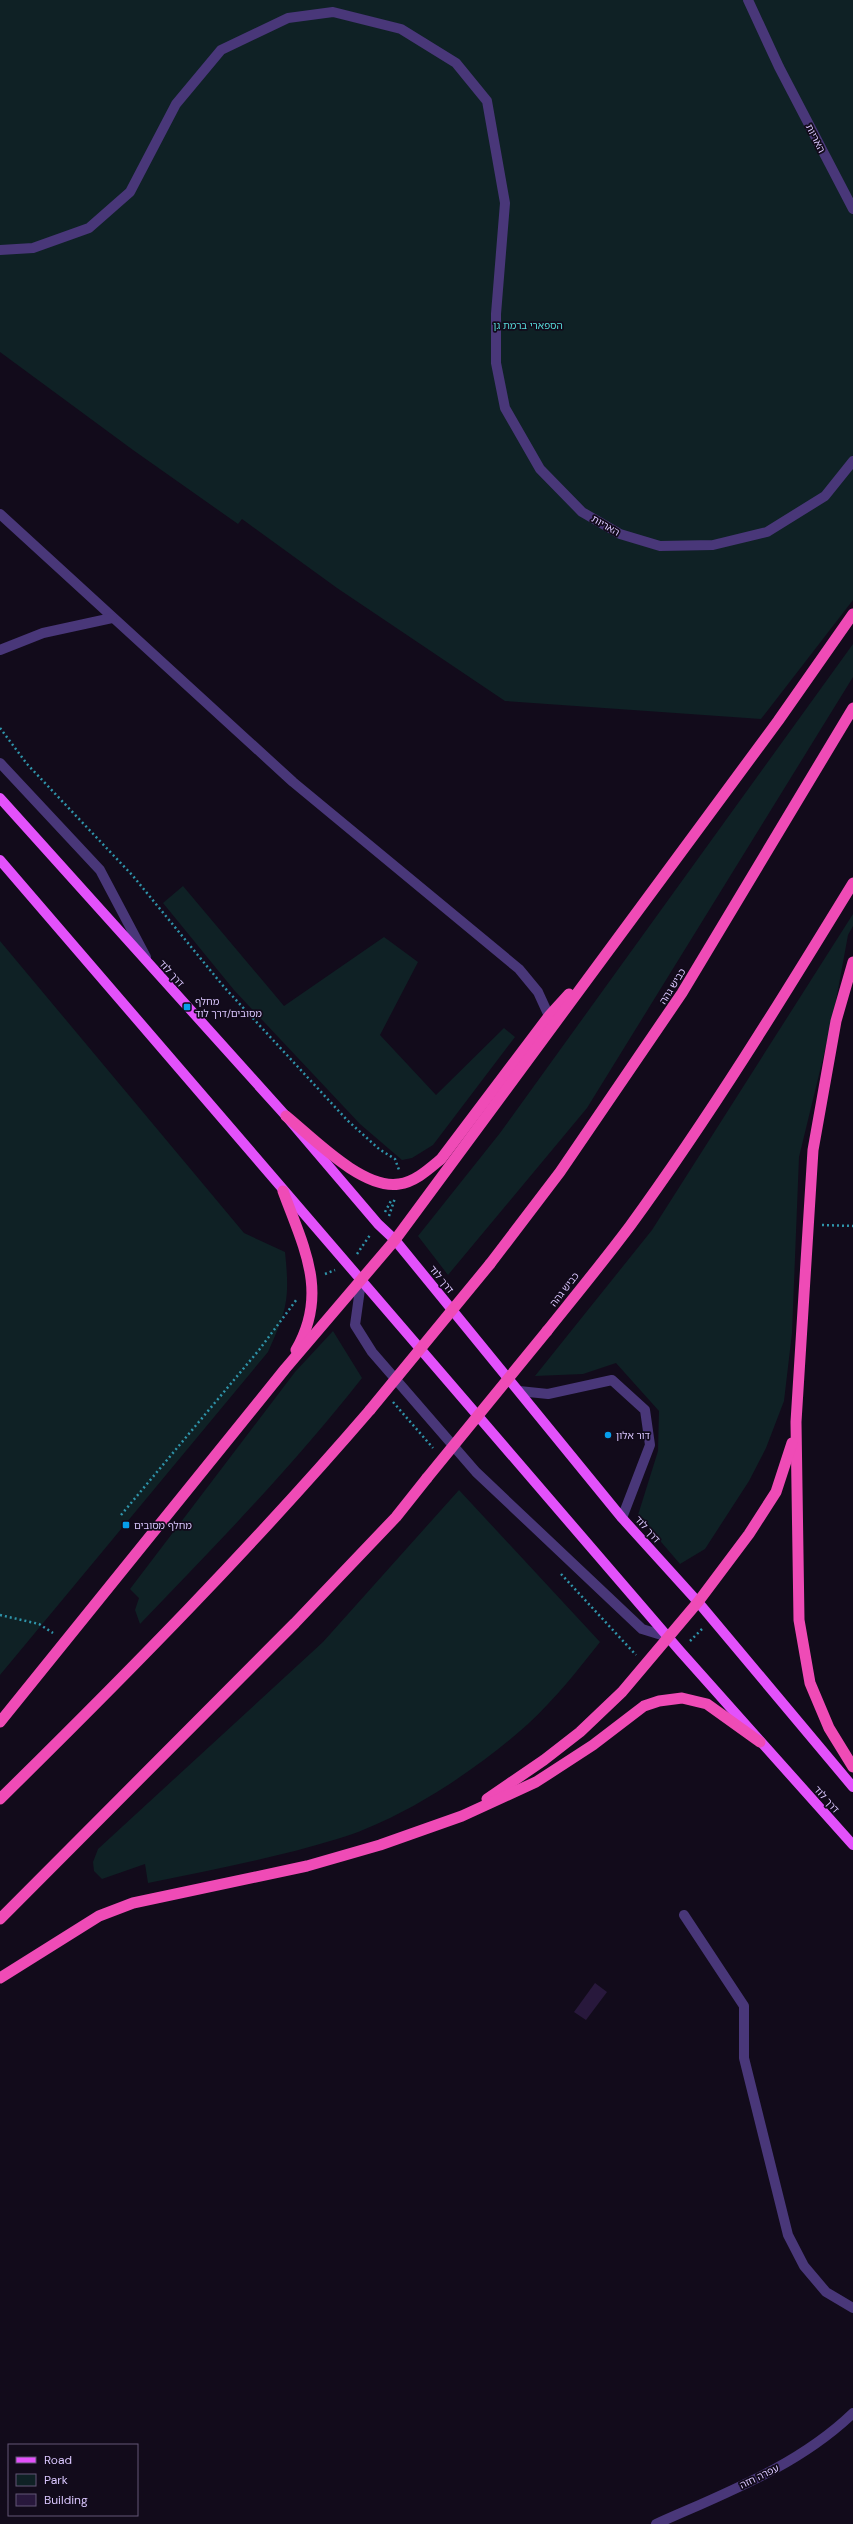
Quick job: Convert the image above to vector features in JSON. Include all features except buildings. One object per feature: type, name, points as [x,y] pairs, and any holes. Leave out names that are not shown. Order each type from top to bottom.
[{"type":"highway","points":[[0,1722],[285,1369],[361,1282],[395,1240],[778,721],[853,614]]},
{"type":"highway","name":"כביש גהה","points":[[0,1799],[134,1668],[220,1579],[370,1410],[490,1264],[560,1172],[682,992],[853,708]]},
{"type":"highway","name":"כביש גהה","points":[[0,1919],[296,1623],[396,1517],[629,1226],[777,1008],[853,883]]},
{"type":"highway","points":[[286,1116],[351,1169],[384,1185],[400,1184],[420,1176],[441,1159],[549,1016],[617,939]]},
{"type":"highway","points":[[853,962],[836,1021],[813,1150],[796,1422],[798,1620],[810,1683],[829,1728],[853,1767]]},
{"type":"highway","points":[[283,1191],[310,1262],[314,1292],[310,1317],[305,1335],[285,1369]]},
{"type":"highway","points":[[462,1816],[544,1760],[580,1732],[622,1692],[645,1665],[698,1602],[749,1534],[776,1492],[790,1454],[796,1422]]},
{"type":"highway","points":[[0,1978],[99,1916],[133,1903],[307,1866],[380,1845],[462,1816],[536,1782],[593,1745],[644,1706],[659,1701],[682,1698],[707,1704],[760,1742]]},
{"type":"main road","name":"דרך לוד","points":[[0,798],[286,1116],[386,1233],[395,1240],[622,1518],[698,1602],[853,1787]]},
{"type":"main road","name":"דרך לוד","points":[[0,860],[361,1282],[668,1637],[853,1845]]},
{"type":"street","name":"האריות","points":[[748,0],[779,67],[853,209]]},
{"type":"street","name":"האריות","points":[[0,250],[33,248],[89,228],[130,192],[176,104],[221,50],[288,18],[333,12],[401,29],[456,63],[487,101],[505,203],[497,288],[496,363],[505,408],[540,469],[582,512],[620,534],[660,546],[713,546],[767,532],[825,496],[853,461]]},
{"type":"street","points":[[0,514],[293,782],[519,969],[538,992],[549,1016]]},
{"type":"street","points":[[0,650],[43,633],[112,618]]},
{"type":"street","points":[[0,763],[100,870],[152,968]]},
{"type":"street","points":[[361,1282],[355,1326],[372,1352],[476,1472],[642,1629],[668,1637]]},
{"type":"street","points":[[519,1391],[548,1394],[612,1380],[645,1410],[650,1445],[622,1518]]},
{"type":"street","points":[[684,1915],[744,2006],[744,2058],[788,2235],[804,2266],[826,2292],[853,2308]]},
{"type":"street","name":"עפרה חזה","points":[[656,2524],[785,2464],[818,2443],[853,2413]]},
{"type":"path","points":[[0,728],[27,764],[133,876],[224,987],[347,1120],[379,1149],[396,1159],[400,1184],[390,1211],[386,1233]]},
{"type":"path","points":[[121,1515],[259,1350],[312,1278],[348,1266],[378,1224],[400,1184]]},
{"type":"path","points":[[809,1224],[853,1226]]},
{"type":"path","points":[[390,1399],[435,1450]]},
{"type":"path","points":[[558,1571],[645,1665]]},
{"type":"path","points":[[0,1615],[39,1624],[65,1641]]},
{"type":"green space","name":"הספארי ברמת גן","points":[[0,0],[853,0],[853,600],[761,719],[505,701],[337,588],[242,519],[238,524],[133,450],[0,352]]},
{"type":"green space","points":[[853,644],[853,677],[587,1108],[448,1275],[418,1236],[500,1133]]},
{"type":"green space","points":[[183,886],[284,1006],[384,937],[418,962],[380,1035],[436,1095],[504,1028],[515,1037],[433,1145],[412,1158],[402,1160],[360,1124],[234,990],[163,903]]},
{"type":"green space","points":[[853,914],[853,926],[848,935],[833,1017],[799,1157],[792,1333],[784,1401],[766,1448],[749,1481],[705,1549],[680,1564],[638,1515],[658,1451],[659,1411],[616,1363],[583,1374],[535,1376],[652,1230]]},
{"type":"green space","points":[[0,941],[244,1233],[285,1252],[287,1293],[283,1314],[268,1352],[0,1675]]},
{"type":"green space","points":[[333,1331],[362,1378],[282,1473],[140,1624],[135,1610],[139,1598],[130,1589],[295,1372]]},
{"type":"green space","points":[[459,1490],[600,1642],[557,1694],[528,1724],[463,1775],[413,1806],[362,1830],[337,1839],[290,1852],[148,1883],[145,1864],[102,1879],[94,1871],[93,1862],[98,1849],[323,1642]]},
{"type":"place","name":"מחלף מסובים/דרך לוד","points":[[187,1007]]},
{"type":"place","name":"דור אלון","points":[[608,1435]]},
{"type":"place","name":"מחלף מסובים","points":[[126,1525]]}]
